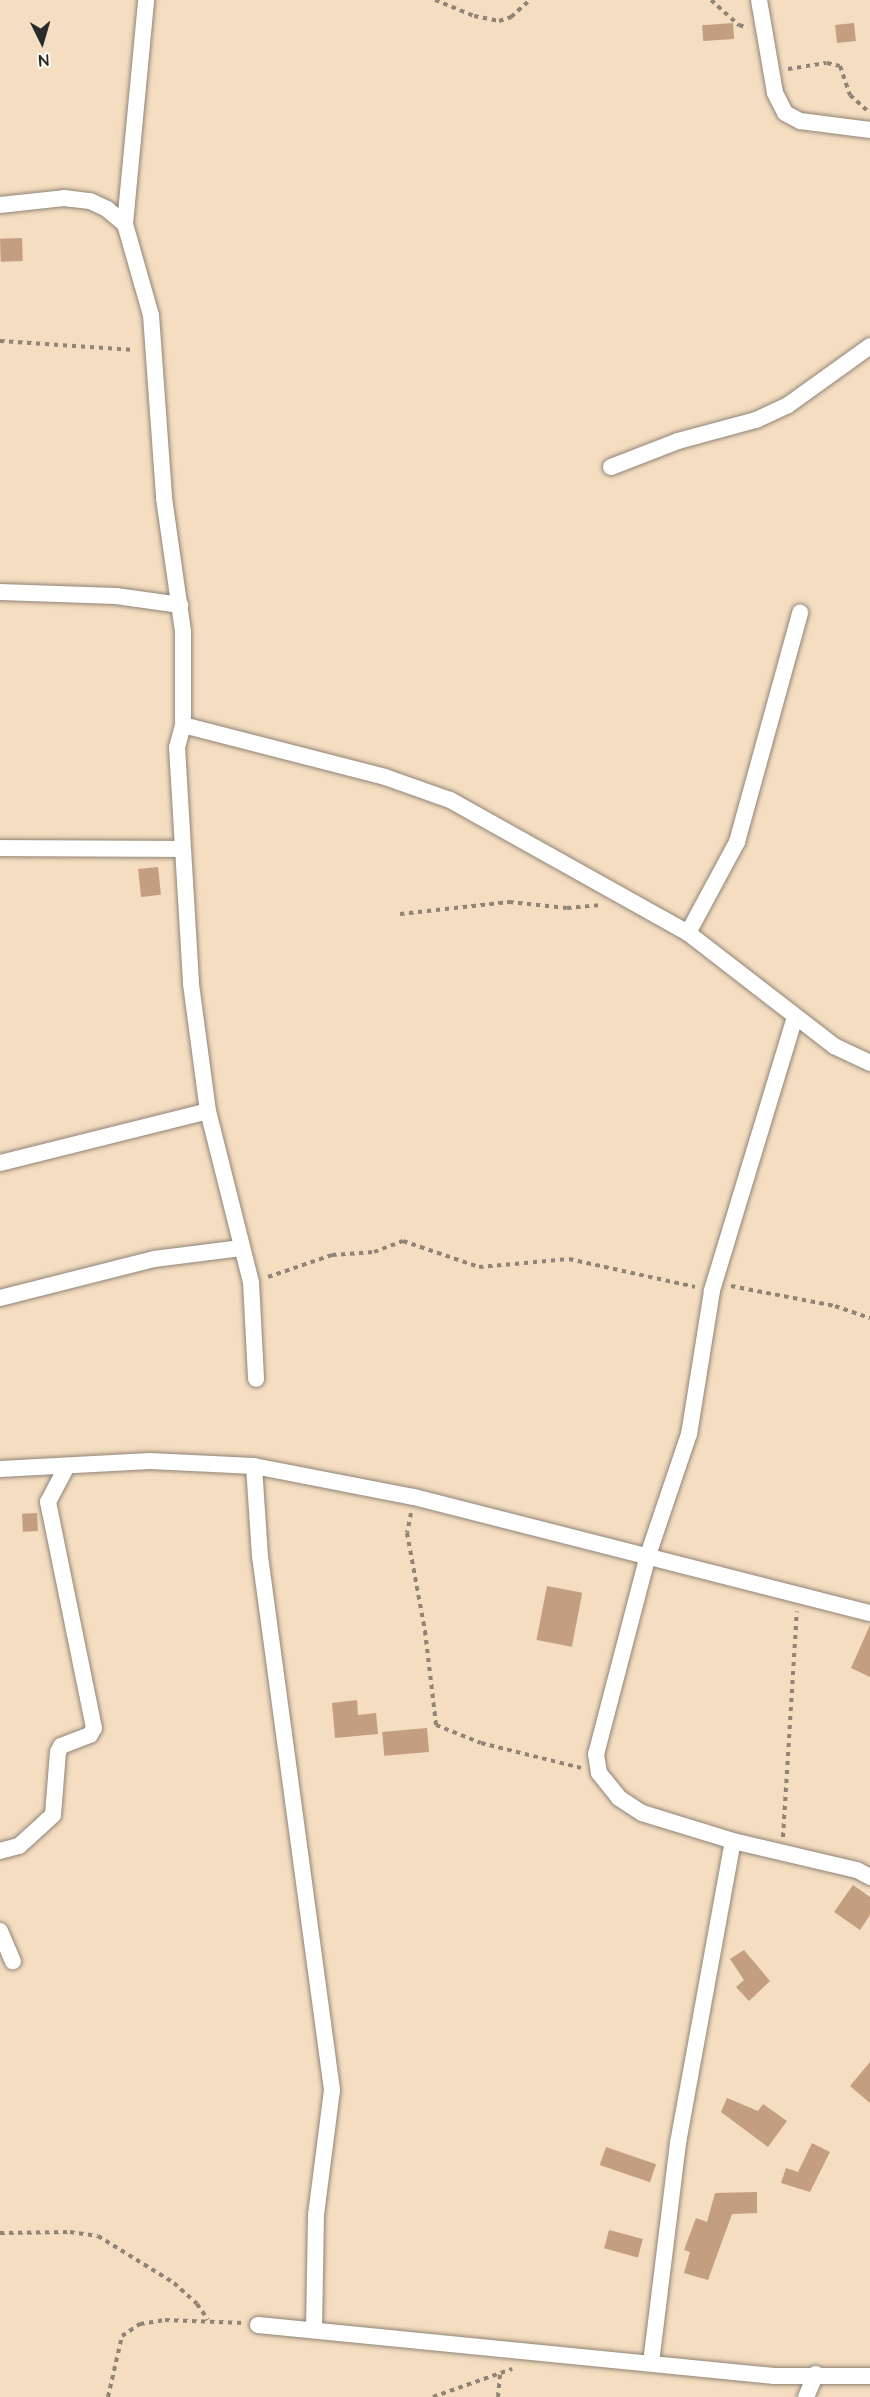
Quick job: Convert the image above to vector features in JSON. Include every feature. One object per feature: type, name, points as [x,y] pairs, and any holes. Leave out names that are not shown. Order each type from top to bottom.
[{"type":"street","points":[[146,0],[125,224],[151,315],[164,498],[180,605],[183,725],[177,747],[181,849],[191,984],[208,1112],[251,1282],[256,1379]]},
{"type":"street","points":[[759,0],[775,93],[785,113],[800,121],[870,130]]},
{"type":"street","points":[[0,205],[64,198],[90,201],[125,224]]},
{"type":"street","points":[[611,467],[678,441],[756,420],[788,405],[870,346]]},
{"type":"street","points":[[0,592],[116,596],[180,605]]},
{"type":"street","points":[[688,933],[737,842],[800,613]]},
{"type":"street","points":[[183,725],[385,777],[450,800],[688,933],[769,993],[795,1017],[834,1046],[870,1063]]},
{"type":"street","points":[[0,848],[181,849]]},
{"type":"street","points":[[795,1017],[712,1291],[689,1434],[648,1555],[596,1754],[599,1773],[619,1798],[642,1813],[733,1841],[857,1870],[870,1877]]},
{"type":"street","points":[[0,1163],[208,1112]]},
{"type":"street","points":[[0,1298],[154,1259],[241,1248]]},
{"type":"street","points":[[0,1469],[150,1461],[254,1466],[414,1497],[800,1593],[870,1613]]},
{"type":"street","points":[[0,1851],[19,1846],[53,1815],[58,1752],[61,1746],[90,1735],[94,1728],[48,1502],[67,1466]]},
{"type":"street","points":[[254,1466],[260,1556],[332,2090],[316,2215],[314,2328]]},
{"type":"street","points":[[651,2363],[678,2144],[733,1841]]},
{"type":"street","points":[[0,1931],[13,1961]]},
{"type":"street","points":[[258,2325],[314,2328],[546,2356],[651,2363],[774,2376],[816,2374],[870,2376]]},
{"type":"street","points":[[806,2397],[816,2374]]},
{"type":"path","points":[[435,0],[474,16],[499,21],[511,17],[530,0]]},
{"type":"path","points":[[711,0],[739,26],[765,27]]},
{"type":"path","points":[[772,71],[836,64],[842,69],[850,95],[870,112]]},
{"type":"path","points":[[0,341],[154,350]]},
{"type":"path","points":[[400,914],[509,902],[567,908],[631,903]]},
{"type":"path","points":[[251,1282],[332,1255],[374,1252],[403,1241],[479,1267],[570,1259],[712,1291],[725,1286],[756,1290],[835,1306],[870,1318]]},
{"type":"path","points":[[414,1497],[407,1533],[425,1631],[436,1725],[482,1743],[599,1773]]},
{"type":"path","points":[[782,1853],[800,1593]]},
{"type":"path","points":[[0,2233],[70,2232],[98,2236],[174,2283],[197,2304],[208,2320]]},
{"type":"path","points":[[108,2397],[122,2336],[140,2324],[165,2320],[208,2320],[258,2325]]},
{"type":"path","points":[[433,2397],[546,2356]]},
{"type":"path","points":[[498,2397],[500,2373]]},
{"type":"building","points":[[733,23],[734,39],[703,41],[702,25]]},
{"type":"building","points":[[854,23],[856,41],[837,43],[835,25]]},
{"type":"building","points":[[22,238],[23,261],[1,262],[0,239]]},
{"type":"building","points":[[158,867],[161,895],[141,897],[138,869]]},
{"type":"building","points":[[37,1513],[38,1531],[23,1532],[22,1514]]},
{"type":"building","points":[[547,1586],[582,1593],[572,1647],[537,1640]]},
{"type":"building","points":[[870,1625],[870,1677],[851,1668]]},
{"type":"building","points":[[357,1700],[358,1715],[376,1713],[378,1734],[335,1738],[332,1703]]},
{"type":"building","points":[[427,1728],[429,1752],[384,1756],[382,1732]]},
{"type":"building","points":[[853,1885],[870,1897],[870,1915],[860,1930],[834,1912]]},
{"type":"building","points":[[744,1950],[770,1981],[749,2001],[736,1987],[744,1980],[730,1959]]},
{"type":"building","points":[[870,2062],[870,2103],[850,2086]]},
{"type":"building","points":[[727,2098],[758,2111],[763,2104],[787,2121],[768,2147],[721,2112]]},
{"type":"building","points":[[812,2143],[830,2152],[810,2192],[781,2183],[786,2168],[798,2172]]},
{"type":"building","points":[[606,2147],[656,2164],[650,2182],[600,2165]]},
{"type":"building","points":[[757,2192],[757,2213],[732,2214],[708,2280],[684,2273],[690,2252],[684,2250],[696,2218],[707,2222],[715,2193]]},
{"type":"building","points":[[609,2230],[643,2239],[638,2257],[604,2248]]}]
